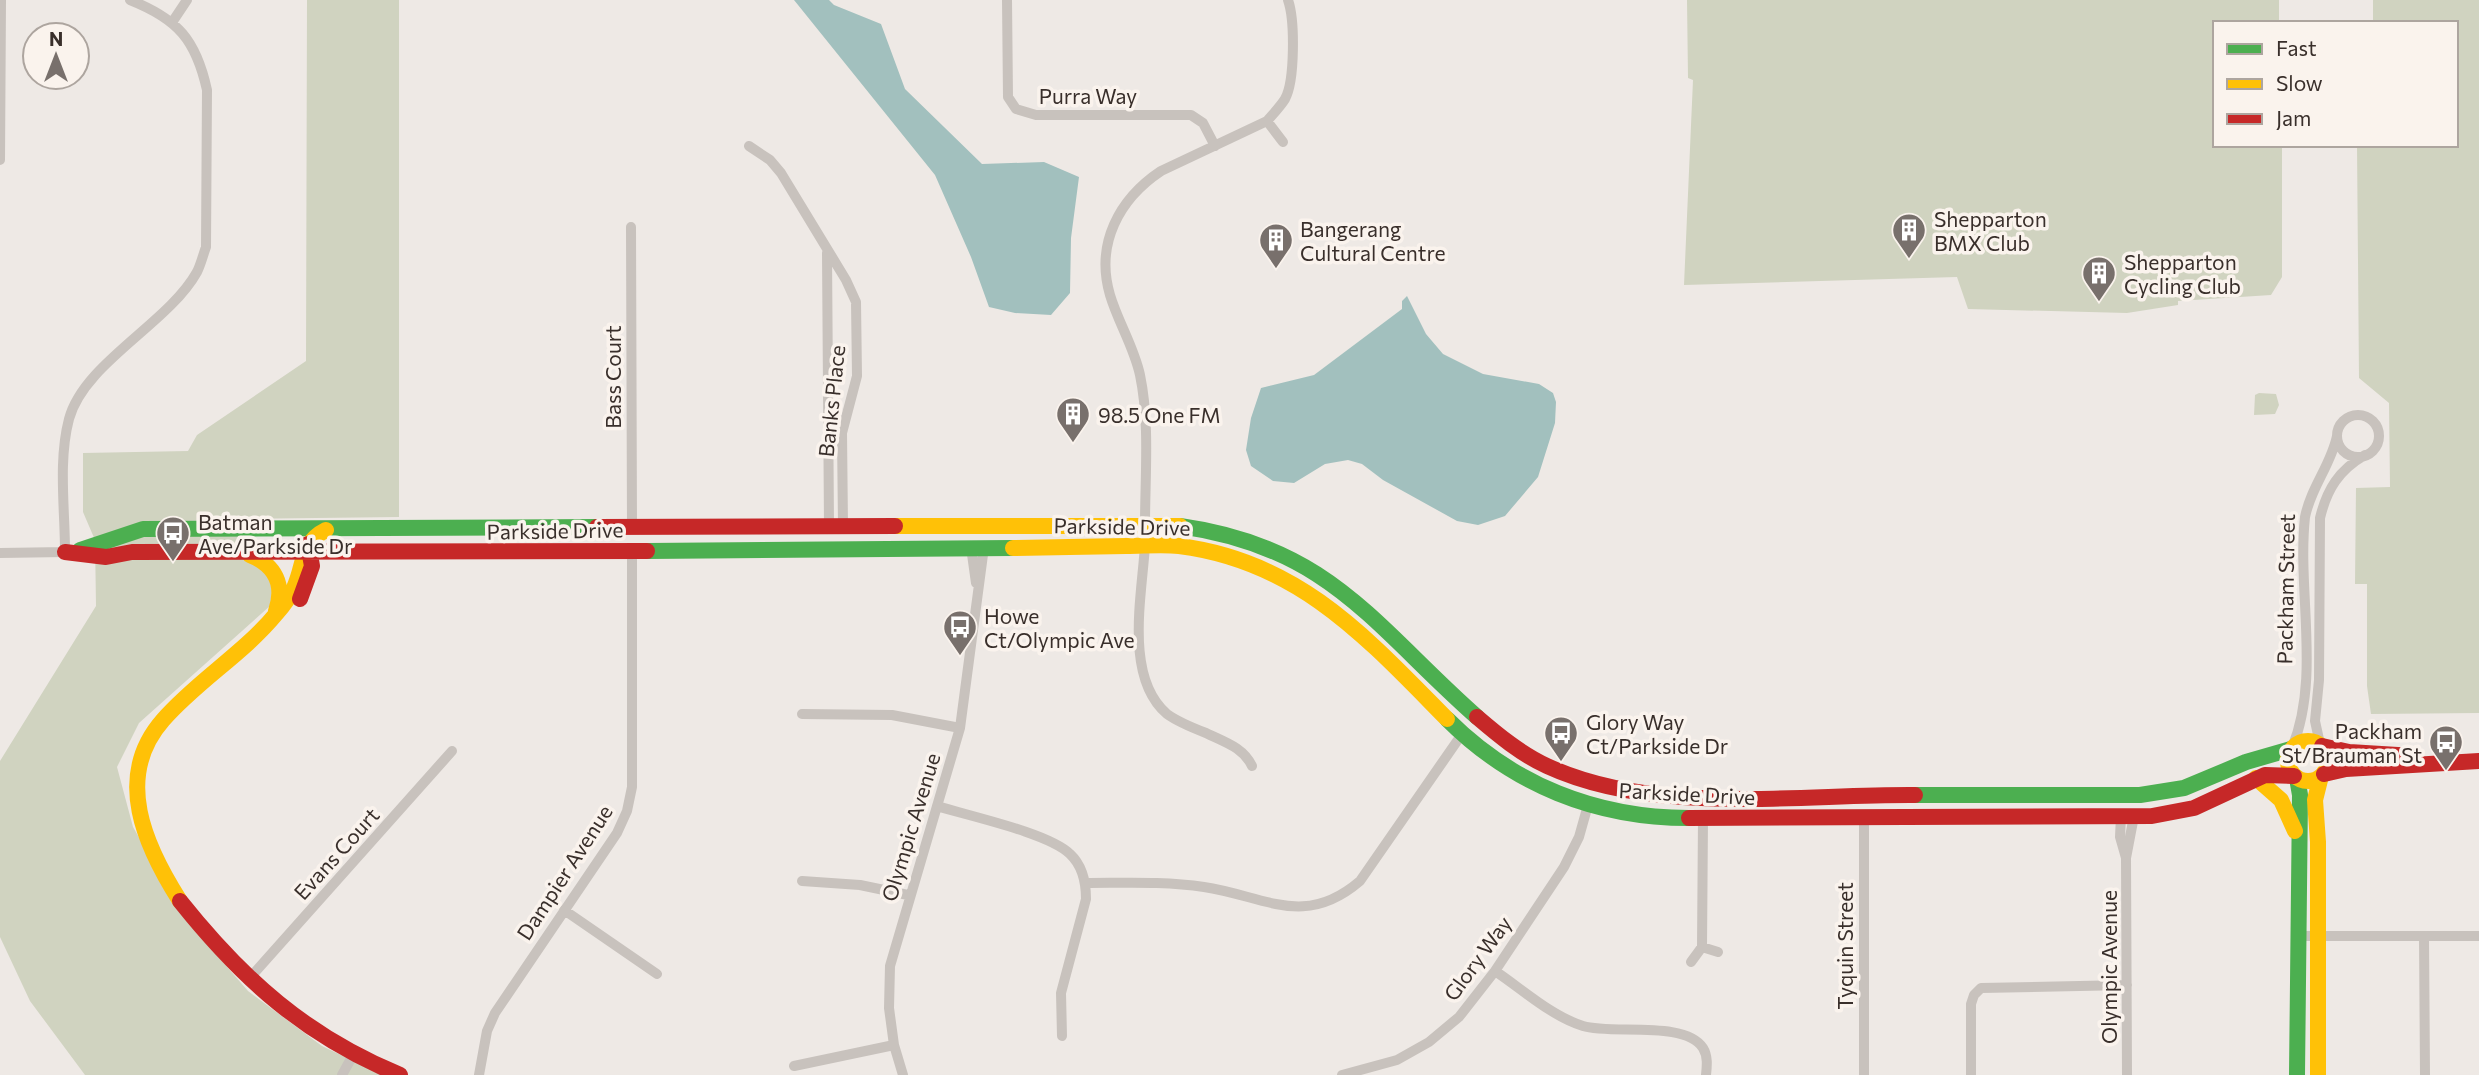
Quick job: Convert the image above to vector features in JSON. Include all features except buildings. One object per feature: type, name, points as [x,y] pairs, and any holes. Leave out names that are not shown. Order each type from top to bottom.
[{"type":"street","points":[[0,160],[1,0]]},
{"type":"street","points":[[65,552],[64,453],[74,408],[91,380],[183,291],[198,270],[206,247],[207,90],[202,66],[189,40],[173,21],[130,0]]},
{"type":"street","points":[[173,21],[187,0]]},
{"type":"street","name":"Purra Way","points":[[1007,0],[1008,97],[1016,109],[1036,115],[1191,115],[1202,123],[1215,146]]},
{"type":"street","points":[[1252,766],[1239,748],[1169,715],[1154,700],[1142,677],[1139,656],[1145,545],[1144,404],[1136,362],[1109,294],[1105,257],[1117,215],[1130,196],[1146,181],[1267,121],[1285,99],[1290,86],[1290,2]]},
{"type":"street","points":[[1267,121],[1283,142]]},
{"type":"street","name":"Banks Place","points":[[749,146],[777,167],[856,302],[857,376],[848,406],[842,443],[836,526]]},
{"type":"street","name":"Bass Court","points":[[631,227],[632,527]]},
{"type":"street","name":"Banks Place","points":[[825,247],[829,279],[829,443],[836,526]]},
{"type":"street","points":[[829,405],[848,406]]},
{"type":"street","name":"Packham Street","points":[[2292,749],[2299,730],[2304,683],[2305,517],[2313,489],[2331,456],[2341,424],[2350,416],[2369,418],[2376,426],[2378,437],[2375,447],[2339,473],[2329,491],[2320,518],[2319,680],[2315,721],[2321,745]]},
{"type":"street","points":[[2337,436],[2346,453],[2365,455]]},
{"type":"street","points":[[829,443],[842,443]]},
{"type":"street","points":[[976,525],[977,547]]},
{"type":"street","name":"Parkside Drive","points":[[65,552],[101,545],[135,529],[976,525],[1145,525],[1193,528],[1226,535],[1302,565],[1353,600],[1500,738],[1547,766],[1593,784],[1656,794],[2128,795],[2184,788],[2246,762],[2292,749]]},
{"type":"street","points":[[836,526],[836,548]]},
{"type":"street","points":[[632,527],[632,550]]},
{"type":"street","points":[[267,622],[284,614],[302,596],[311,572],[307,550],[314,535],[332,528]]},
{"type":"street","points":[[184,529],[229,537],[292,538],[307,550]]},
{"type":"street","name":"Parkside Drive","points":[[0,553],[65,552],[106,557],[132,552],[247,554],[307,550],[1145,545],[1206,550],[1250,562],[1296,582],[1333,607],[1361,631],[1462,734],[1515,774],[1550,793],[1588,805],[1637,815],[1703,818],[2163,815],[2194,808],[2256,778],[2273,773],[2295,777]]},
{"type":"street","name":"Olympic Avenue","points":[[903,1075],[894,1045],[889,1008],[890,966],[908,895],[960,728],[971,662],[977,589],[977,547]]},
{"type":"street","name":"Dampier Avenue","points":[[479,1075],[487,1031],[495,1013],[617,833],[627,811],[632,788],[632,550]]},
{"type":"street","points":[[247,554],[263,560],[277,576],[280,600],[267,622],[163,720],[150,738],[137,778],[140,821],[162,870],[207,935],[248,980],[321,1037],[353,1055],[400,1075]]},
{"type":"street","points":[[802,714],[892,715],[960,728]]},
{"type":"street","points":[[1086,883],[1173,884],[1230,892],[1280,906],[1321,904],[1343,895],[1360,881],[1475,717]]},
{"type":"street","points":[[2297,1075],[2297,841],[2300,795],[2288,762],[2292,749],[2303,741],[2395,760],[2474,761]]},
{"type":"street","points":[[2318,1075],[2319,936],[2315,800],[2328,759],[2321,745]]},
{"type":"street","name":"Evans Court","points":[[248,980],[452,751]]},
{"type":"street","points":[[2295,777],[2309,781],[2323,775],[2395,760]]},
{"type":"street","points":[[2256,778],[2270,787],[2287,812],[2297,841]]},
{"type":"street","points":[[1588,805],[1593,784]]},
{"type":"street","points":[[1864,795],[1864,816]]},
{"type":"street","points":[[2127,816],[2128,795]]},
{"type":"street","points":[[1787,817],[1788,796]]},
{"type":"street","name":"Glory Way","points":[[1342,1075],[1397,1060],[1429,1042],[1459,1017],[1495,971],[1564,867],[1579,836],[1588,805]]},
{"type":"street","points":[[937,806],[1057,844],[1079,865],[1086,883],[1086,898],[1061,993],[1062,1036]]},
{"type":"street","name":"Tyquin Street","points":[[1864,816],[1864,1075]]},
{"type":"street","name":"Olympic Avenue","points":[[2127,816],[2127,1075]]},
{"type":"street","points":[[1691,961],[1702,947],[1703,818]]},
{"type":"street","points":[[802,881],[860,885],[908,895]]},
{"type":"street","points":[[564,910],[657,974]]},
{"type":"street","points":[[2297,936],[2479,936]]},
{"type":"street","points":[[2424,936],[2424,1075]]},
{"type":"street","points":[[1702,947],[1718,951]]},
{"type":"street","points":[[1495,971],[1580,1025],[1596,1029],[1667,1033],[1694,1040],[1703,1049],[1707,1059],[1706,1075]]},
{"type":"street","points":[[1971,1075],[1971,1004],[1977,991],[1990,986],[2127,985]]},
{"type":"street","points":[[794,1066],[894,1045]]},
{"type":"street","points":[[342,1075],[353,1055]]},
{"type":"green space","points":[[307,0],[399,0],[399,517],[244,519],[247,561],[257,564],[273,579],[271,605],[139,723],[117,767],[133,827],[187,921],[248,991],[322,1046],[383,1075],[85,1075],[30,1001],[0,937],[0,761],[96,606],[95,540],[83,512],[83,453],[188,451],[197,435],[306,361]]},
{"type":"green space","points":[[1687,0],[2279,0],[2279,21],[2213,21],[2213,147],[2282,147],[2282,277],[2271,295],[2178,301],[2178,305],[2127,313],[1968,309],[1957,277],[1684,285],[1693,80],[1688,78]]},
{"type":"green space","points":[[2373,0],[2479,0],[2479,713],[2371,714],[2367,686],[2367,584],[2355,584],[2356,488],[2390,487],[2389,403],[2359,378],[2357,147],[2458,147],[2458,21],[2373,21]]},
{"type":"green space","points":[[2276,394],[2279,405],[2275,414],[2254,415],[2255,395]]},
{"type":"water","points":[[794,0],[829,0],[834,5],[881,24],[905,89],[982,164],[1044,162],[1079,177],[1071,238],[1070,293],[1051,315],[1015,313],[989,307],[971,257],[935,175]]},
{"type":"water","points":[[1407,296],[1426,334],[1443,354],[1483,374],[1539,384],[1553,393],[1556,402],[1555,423],[1538,477],[1505,516],[1478,525],[1457,521],[1383,480],[1362,464],[1348,460],[1325,464],[1294,483],[1273,481],[1251,466],[1246,450],[1251,418],[1261,388],[1314,375],[1402,309],[1402,301]]},
{"type":"traffic: fast","points":[[1180,526],[1232,537],[1275,552],[1313,572],[1346,595],[1377,622],[1477,717]]},
{"type":"traffic: fast","points":[[80,550],[143,529],[597,527]]},
{"type":"traffic: fast","points":[[647,551],[1013,548]]},
{"type":"traffic: fast","points":[[1447,719],[1500,762],[1558,793],[1621,812],[1689,818]]},
{"type":"traffic: fast","points":[[1915,795],[2140,795],[2184,788],[2246,762],[2291,749]]},
{"type":"traffic: fast","points":[[2297,778],[2300,795],[2297,1075]]},
{"type":"traffic: slow","points":[[895,526],[1180,526]]},
{"type":"traffic: slow","points":[[180,901],[156,858],[140,811],[137,788],[140,765],[148,742],[176,706],[249,642],[279,611],[294,588],[307,548],[326,530]]},
{"type":"traffic: slow","points":[[1013,548],[1173,545],[1222,554],[1260,568],[1295,586],[1359,633],[1447,719]]},
{"type":"traffic: slow","points":[[250,555],[266,564],[276,577],[279,593],[276,611]]},
{"type":"traffic: slow","points":[[2308,741],[2316,742],[2322,747],[2327,753],[2328,761],[2327,769],[2322,775],[2316,780],[2308,781],[2300,780],[2294,775],[2289,769],[2288,761],[2289,753],[2294,747],[2300,742],[2308,741]]},
{"type":"traffic: slow","points":[[2318,1075],[2318,842],[2315,800],[2321,776]]},
{"type":"traffic: slow","points":[[2256,778],[2281,800],[2295,831]]},
{"type":"traffic: jam","points":[[597,527],[895,526]]},
{"type":"traffic: jam","points":[[300,599],[312,566],[308,544]]},
{"type":"traffic: jam","points":[[65,552],[106,557],[132,552],[647,551]]},
{"type":"traffic: jam","points":[[1477,717],[1519,750],[1547,766],[1589,782],[1634,791],[1728,799],[1915,795]]},
{"type":"traffic: jam","points":[[2322,746],[2349,752],[2414,756]]},
{"type":"traffic: jam","points":[[2324,774],[2346,769],[2479,761]]},
{"type":"traffic: jam","points":[[1689,818],[2152,816],[2194,808],[2265,775],[2294,776]]},
{"type":"traffic: jam","points":[[180,901],[228,956],[278,1003],[335,1042],[400,1075]]},
{"type":"place","name":"Shepparton BMX Club","points":[[1909,260]]},
{"type":"place","name":"Bangerang Cultural Centre","points":[[1276,270]]},
{"type":"place","name":"Shepparton Cycling Club","points":[[2099,303]]},
{"type":"place","name":"98.5 One FM","points":[[1073,444]]},
{"type":"place","name":"Batman Ave/Parkside Dr","points":[[173,563]]},
{"type":"place","name":"Howe Ct/Olympic Ave","points":[[960,657]]},
{"type":"place","name":"Glory Way Ct/Parkside Dr","points":[[1561,763]]},
{"type":"place","name":"Packham St/Brauman St","points":[[2446,772]]}]
